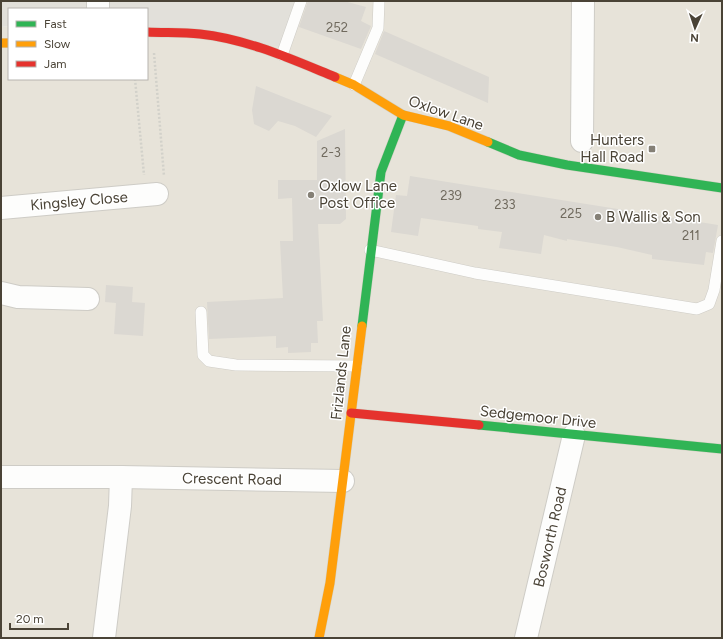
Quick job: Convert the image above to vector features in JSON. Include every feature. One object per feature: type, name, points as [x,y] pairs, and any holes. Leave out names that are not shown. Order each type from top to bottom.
[{"type":"street","points":[[582,141],[583,1]]},
{"type":"street","name":"Oxlow Lane","points":[[150,32],[200,34],[237,41],[282,55],[354,85],[403,115],[449,126],[519,155],[567,165],[722,188]]},
{"type":"street","name":"Frizlands Lane","points":[[319,638],[330,583],[380,172],[403,115]]},
{"type":"street","name":"Kingsley Close","points":[[1,208],[151,194]]},
{"type":"street","points":[[1,293],[18,297],[88,299]]},
{"type":"street","name":"Sedgemoor Drive","points":[[351,413],[722,450]]},
{"type":"street","name":"Bosworth Road","points":[[526,638],[574,435]]},
{"type":"street","name":"Crescent Road","points":[[1,477],[121,477],[343,481]]},
{"type":"street","points":[[104,638],[120,506],[121,477]]},
{"type":"lane","points":[[282,55],[301,1]]},
{"type":"lane","points":[[354,85],[378,28],[379,1]]},
{"type":"lane","points":[[370,250],[475,273],[696,309],[709,304],[712,297],[722,241]]},
{"type":"lane","points":[[201,312],[203,355],[209,361],[236,365],[356,366]]},
{"type":"path","points":[[135,80],[151,194],[165,194],[150,32]]},
{"type":"shaded area","points":[[1,1],[298,1],[281,47],[148,27],[148,8],[8,8],[8,26],[1,27]]},
{"type":"shaded area","points":[[298,1],[722,1],[722,638],[1,638],[1,27],[8,26],[8,80],[148,80],[148,27]]},
{"type":"building","points":[[308,1],[344,1],[366,7],[361,21],[371,26],[361,49],[299,27]]},
{"type":"building","points":[[384,31],[489,77],[488,103],[375,54]]},
{"type":"building","points":[[256,86],[332,116],[316,137],[295,126],[278,121],[269,131],[254,124],[252,110]]},
{"type":"building","points":[[345,129],[346,219],[340,224],[318,224],[323,321],[317,321],[318,343],[311,343],[311,352],[288,353],[288,347],[276,348],[276,336],[209,339],[207,302],[283,298],[280,241],[293,241],[292,198],[278,199],[278,180],[317,180],[317,141]]},
{"type":"building","points":[[410,176],[718,225],[713,253],[706,252],[704,265],[652,259],[652,255],[617,247],[567,239],[567,241],[544,235],[541,254],[499,248],[502,232],[478,229],[478,226],[421,218],[418,236],[391,232],[396,195],[407,196]]},
{"type":"building","points":[[106,285],[133,287],[132,302],[145,303],[143,336],[114,334],[116,303],[105,302]]},
{"type":"traffic: fast","points":[[362,326],[381,172],[403,115]]},
{"type":"traffic: fast","points":[[488,142],[519,155],[567,165],[722,188]]},
{"type":"traffic: fast","points":[[479,425],[722,449]]},
{"type":"traffic: slow","points":[[1,43],[8,43]]},
{"type":"traffic: slow","points":[[335,77],[354,85],[403,115],[449,126],[488,142]]},
{"type":"traffic: slow","points":[[319,638],[330,583],[362,326]]},
{"type":"traffic: jam","points":[[148,32],[200,34],[235,40],[302,63],[335,77]]},
{"type":"traffic: jam","points":[[351,413],[479,425]]},
{"type":"place","name":"Hunters Hall Road","points":[[652,149]]},
{"type":"place","name":"Oxlow Lane Post Office","points":[[311,195]]},
{"type":"place","name":"B Wallis & Son","points":[[598,217]]}]
